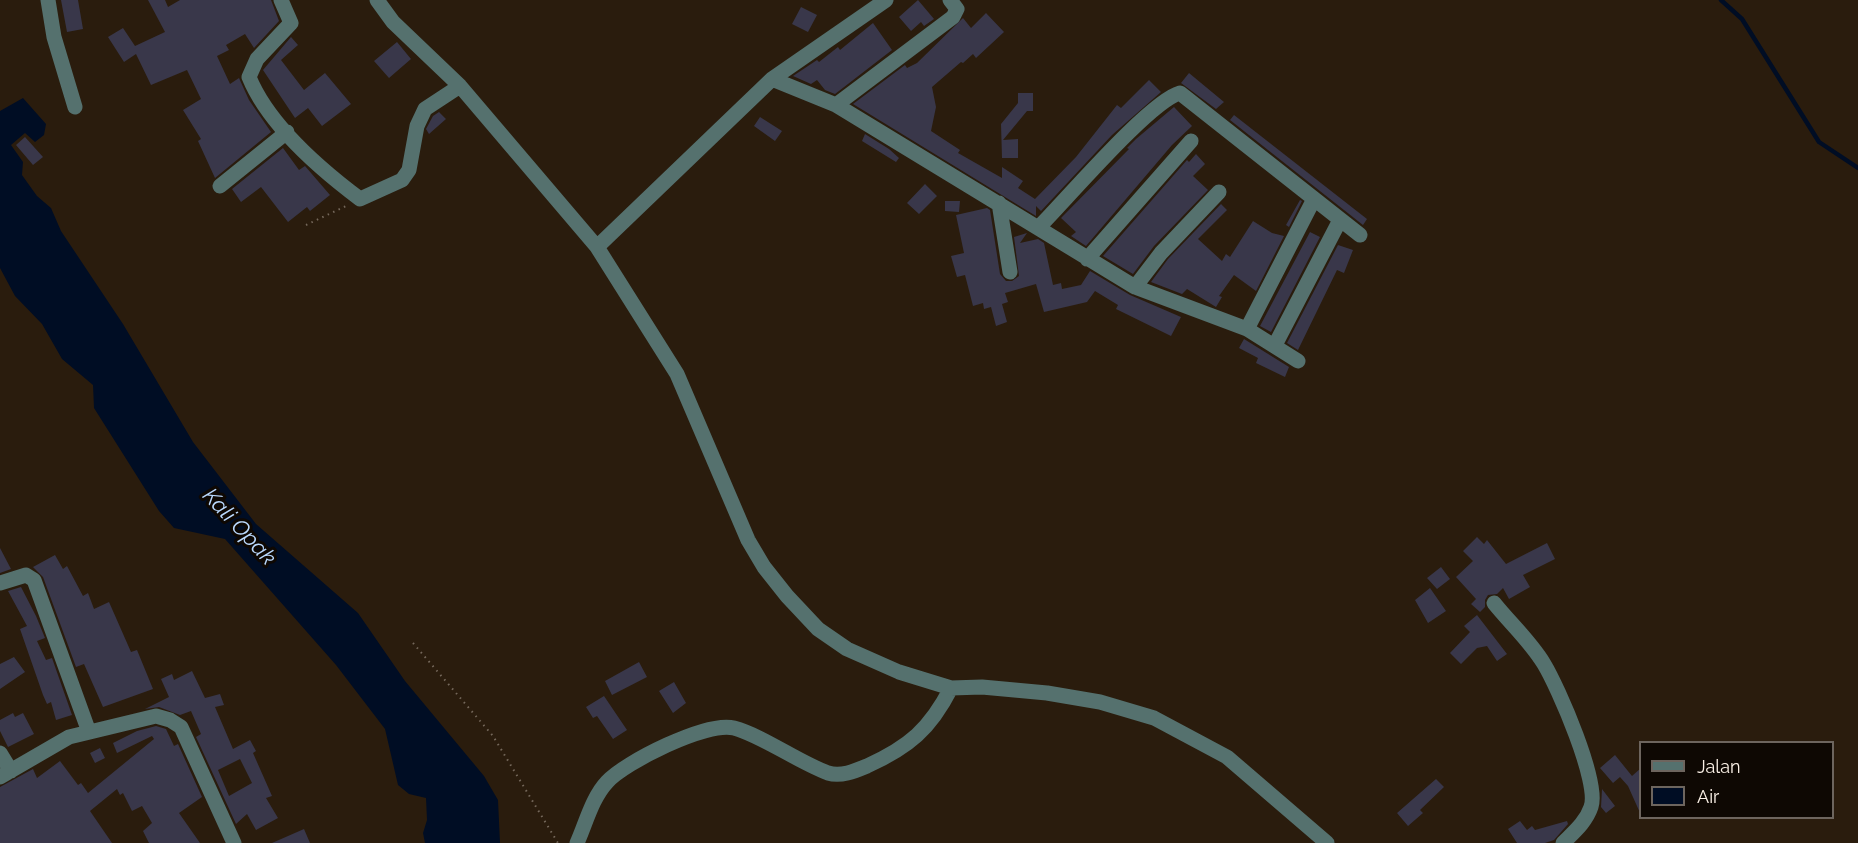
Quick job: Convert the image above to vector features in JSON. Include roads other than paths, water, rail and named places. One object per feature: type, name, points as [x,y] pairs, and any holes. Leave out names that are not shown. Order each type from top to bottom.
[{"type":"street","points":[[48,0],[54,37],[75,107]]},
{"type":"street","points":[[281,0],[291,23],[257,59],[249,77],[255,93],[287,132],[331,178],[360,200],[402,180],[409,170],[417,126],[425,109],[460,86]]},
{"type":"street","points":[[377,0],[393,21],[460,86],[597,247],[677,374],[748,540],[786,596],[818,629],[847,649],[899,672],[951,688],[982,687],[1047,693],[1100,702],[1154,718],[1227,757],[1327,843]]},
{"type":"street","points":[[597,247],[772,79],[886,0]]},
{"type":"street","points":[[836,105],[953,17],[957,9],[950,0]]},
{"type":"street","points":[[772,79],[836,105],[1135,287],[1247,329],[1298,362]]},
{"type":"street","points":[[1039,227],[1146,116],[1165,99],[1180,93],[1360,235]]},
{"type":"street","points":[[220,186],[287,132]]},
{"type":"street","points":[[1087,259],[1191,141]]},
{"type":"street","points":[[1135,287],[1161,253],[1219,192]]},
{"type":"street","points":[[1247,329],[1314,200]]},
{"type":"street","points":[[999,203],[1010,272]]},
{"type":"street","points":[[1275,345],[1340,220]]},
{"type":"street","points":[[0,583],[26,576],[34,580],[89,732]]},
{"type":"street","points":[[1494,603],[1543,662],[1558,689],[1592,785],[1592,806],[1581,825],[1563,843]]},
{"type":"street","points":[[577,843],[597,796],[606,782],[628,765],[701,732],[717,727],[734,728],[831,774],[844,774],[886,758],[911,743],[929,725],[951,688]]},
{"type":"street","points":[[0,753],[6,774],[69,737],[156,716],[170,720],[181,728],[234,843]]},
{"type":"water","name":"Kali Opak","points":[[23,98],[46,124],[44,135],[35,142],[25,133],[11,145],[23,162],[22,175],[37,196],[51,208],[61,231],[123,324],[193,442],[256,524],[358,613],[405,681],[484,776],[498,800],[500,843],[425,843],[423,833],[427,820],[426,798],[409,794],[398,785],[385,729],[336,665],[225,539],[174,528],[159,511],[94,408],[93,385],[62,359],[42,324],[15,296],[0,268],[0,111]]},
{"type":"waterway","points":[[1721,0],[1742,19],[1819,142],[1858,168]]}]
